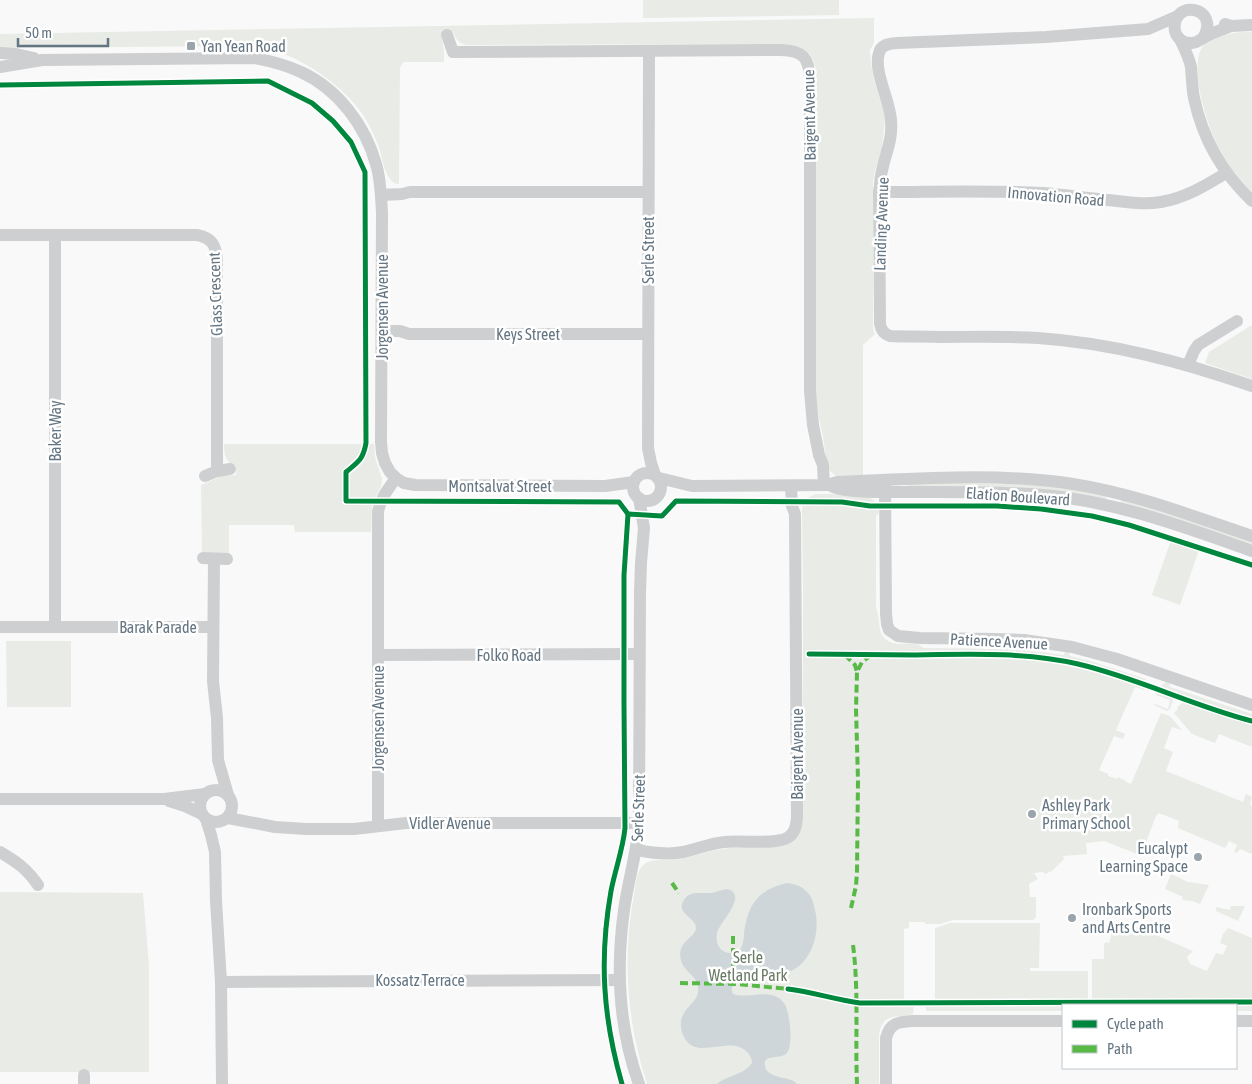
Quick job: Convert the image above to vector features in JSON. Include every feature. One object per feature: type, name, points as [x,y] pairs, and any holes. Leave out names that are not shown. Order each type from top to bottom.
[{"type":"street","points":[[1185,0],[1174,29],[1186,51],[1191,66],[1194,96],[1201,124],[1212,150],[1226,173],[1252,201]]},
{"type":"street","points":[[1191,66],[1208,26],[1196,0]]},
{"type":"street","points":[[1179,15],[1193,10],[1218,23],[1231,26],[1252,25]]},
{"type":"street","name":"Landing Avenue","points":[[1148,29],[1179,15]]},
{"type":"street","points":[[1179,38],[1190,43],[1197,42],[1231,26]]},
{"type":"street","name":"Landing Avenue","points":[[1179,38],[1167,32],[1148,29],[1046,37],[897,43],[886,44],[882,47],[879,51],[878,64],[888,102],[892,130],[879,192],[879,316],[881,328],[886,334],[895,336],[1013,337],[1069,341],[1124,349],[1188,365],[1252,386]]},
{"type":"street","name":"Baigent Avenue","points":[[447,35],[452,57],[649,51],[791,50],[803,56],[809,67],[810,79],[811,413],[828,485]]},
{"type":"street","name":"Serle Street","points":[[649,51],[648,448],[651,463],[657,477]]},
{"type":"street","name":"Jorgensen Avenue","points":[[0,53],[16,54],[42,60]]},
{"type":"street","name":"Jorgensen Avenue","points":[[0,67],[42,60],[254,58],[288,66],[303,72],[329,90],[354,116],[367,139],[377,165],[381,193],[382,453],[390,472],[396,478],[384,494],[378,512],[378,825]]},
{"type":"street","name":"Innovation Road","points":[[879,192],[1006,192],[1147,204],[1168,201],[1190,194],[1226,173]]},
{"type":"street","points":[[381,193],[648,192]]},
{"type":"street","name":"Glass Crescent","points":[[0,235],[197,235],[204,237],[214,245],[217,261],[218,472]]},
{"type":"street","name":"Baker Way","points":[[55,235],[55,626]]},
{"type":"street","points":[[1188,365],[1198,345],[1237,320]]},
{"type":"street","name":"Keys Street","points":[[382,334],[400,331],[409,334],[648,334]]},
{"type":"street","name":"Serle Street","points":[[639,1084],[627,1040],[620,980],[621,936],[624,910],[637,850],[640,823],[640,573],[644,528],[637,487],[648,448]]},
{"type":"street","points":[[692,486],[647,501],[637,487],[650,473],[657,477],[692,486],[828,485]]},
{"type":"street","points":[[656,497],[660,493],[661,485],[657,477]]},
{"type":"street","name":"Montsalvat Street","points":[[396,478],[404,483],[433,486],[637,487]]},
{"type":"street","name":"Elation Boulevard","points":[[885,486],[916,479],[998,478],[1072,484],[1115,492],[1181,511],[1252,536]]},
{"type":"street","name":"Elation Boulevard","points":[[828,485],[885,486],[1044,495],[1111,506],[1176,524],[1252,551]]},
{"type":"street","name":"Baigent Avenue","points":[[637,850],[670,854],[715,843],[779,840],[789,837],[795,830],[797,818],[795,514],[799,505],[795,486]]},
{"type":"street","name":"Patience Avenue","points":[[885,486],[886,614],[890,630],[898,636],[912,638],[996,638],[1072,647],[1117,659],[1252,705]]},
{"type":"street","points":[[1111,506],[1115,492]]},
{"type":"street","name":"Serle Street","points":[[644,528],[656,497]]},
{"type":"street","points":[[213,627],[208,559],[227,559]]},
{"type":"street","name":"Barak Parade","points":[[0,627],[213,627],[213,681],[218,760],[230,797]]},
{"type":"street","name":"Folko Road","points":[[378,655],[639,654]]},
{"type":"street","name":"Barak Parade","points":[[206,793],[218,760]]},
{"type":"street","points":[[0,799],[164,799],[219,790],[230,797],[232,810],[226,820],[215,852]]},
{"type":"street","points":[[206,793],[200,801],[200,810],[211,835],[215,852],[221,982],[222,1084]]},
{"type":"street","name":"Vidler Avenue","points":[[230,797],[246,813],[261,824]]},
{"type":"street","points":[[164,799],[185,806],[213,823],[226,820]]},
{"type":"street","name":"Vidler Avenue","points":[[226,820],[288,828],[354,829],[406,823],[640,823]]},
{"type":"street","points":[[0,852],[25,868],[38,885]]},
{"type":"street","name":"Kossatz Terrace","points":[[221,982],[620,980]]},
{"type":"street","points":[[886,1084],[888,1032],[896,1023],[914,1021],[1062,1021]]},
{"type":"street","points":[[1237,1021],[1252,1021]]},
{"type":"green space","points":[[643,0],[839,0],[839,15],[643,18]]},
{"type":"green space","points":[[874,18],[874,43],[870,50],[871,64],[885,120],[882,148],[873,182],[873,328],[875,334],[863,345],[863,477],[836,476],[830,471],[827,466],[819,419],[816,396],[816,70],[811,56],[802,49],[789,45],[775,44],[467,45],[458,41],[453,32],[441,34],[444,62],[404,62],[400,67],[399,184],[393,182],[388,176],[372,130],[364,116],[344,93],[312,68],[277,52],[243,46],[0,48],[0,34]]},
{"type":"green space","points":[[1252,32],[1252,192],[1230,167],[1215,140],[1200,94],[1198,62],[1201,49],[1208,41],[1229,34]]},
{"type":"green space","points":[[1252,325],[1252,379],[1205,363],[1209,352]]},
{"type":"green space","points":[[224,444],[374,444],[375,457],[382,479],[381,487],[372,507],[371,532],[295,532],[294,525],[229,525],[229,555],[202,552],[201,485],[222,476],[236,475],[236,466],[229,462],[226,457]]},
{"type":"green space","points":[[908,484],[1043,484],[1107,497],[1106,499],[908,487]]},
{"type":"green space","name":"Serle Wetland Park","points":[[817,494],[861,495],[872,499],[879,509],[879,513],[876,516],[876,608],[882,635],[889,642],[917,644],[923,648],[1021,649],[1063,655],[1066,651],[1069,652],[1070,656],[1146,679],[1144,690],[1135,687],[1116,730],[1125,734],[1123,739],[1114,736],[1099,770],[1108,774],[1108,776],[1117,779],[1118,777],[1131,784],[1161,713],[1170,716],[1182,730],[1172,727],[1164,748],[1173,752],[1166,771],[1243,802],[1246,794],[1252,797],[1250,804],[1252,806],[1252,854],[1240,849],[1237,853],[1234,852],[1237,845],[1229,841],[1225,848],[1178,828],[1179,821],[1159,813],[1156,816],[1145,845],[1137,854],[1104,841],[1086,843],[1087,854],[1063,856],[1064,859],[1052,871],[1045,874],[1043,872],[1034,873],[1038,879],[1029,884],[1030,897],[1036,897],[1036,917],[1033,920],[953,920],[940,924],[909,922],[909,928],[904,929],[904,1000],[914,1000],[913,1014],[891,1018],[883,1023],[879,1036],[879,1084],[647,1084],[635,1038],[628,990],[630,919],[636,881],[641,868],[644,864],[655,860],[679,859],[712,851],[743,847],[784,846],[803,794],[802,510],[806,499]]},
{"type":"green space","points":[[1121,500],[1252,540],[1252,547],[1121,503]]},
{"type":"green space","points":[[1171,540],[1199,550],[1180,605],[1152,595]]},
{"type":"green space","points":[[6,641],[71,641],[71,707],[7,707]]},
{"type":"green space","points":[[1166,682],[1169,683],[1170,687],[1252,714],[1252,747],[1219,734],[1215,743],[1192,734],[1174,713],[1178,706],[1185,702],[1172,698],[1170,709],[1167,711],[1154,705],[1168,709],[1170,700],[1156,695],[1160,687]]},
{"type":"green space","points":[[1171,874],[1188,882],[1209,885],[1200,904],[1182,900],[1183,897],[1165,889]]},
{"type":"green space","points":[[0,892],[143,893],[149,966],[149,1072],[0,1072]]},
{"type":"green space","points":[[1231,906],[1245,906],[1238,921],[1216,911],[1216,907],[1230,910]]},
{"type":"green space","points":[[1111,921],[1129,928],[1132,925],[1193,951],[1187,957],[1190,964],[1207,971],[1216,953],[1223,955],[1227,946],[1220,943],[1223,934],[1228,928],[1252,938],[1252,1011],[1237,1011],[1237,1004],[1062,1004],[1062,1011],[926,1011],[925,1000],[935,1000],[935,928],[951,923],[1040,923],[1039,968],[1030,968],[1030,971],[1088,971],[1088,1000],[1092,1000],[1092,959],[1104,959],[1104,944],[1106,942],[1109,943],[1111,937],[1111,931],[1105,928]]},
{"type":"shaded area","points":[[787,883],[803,888],[811,897],[817,922],[813,946],[805,960],[793,970],[771,977],[743,979],[735,984],[732,990],[733,994],[746,996],[773,995],[784,1003],[788,1013],[790,1044],[786,1054],[769,1058],[765,1062],[765,1066],[766,1070],[772,1074],[792,1080],[797,1084],[717,1084],[745,1070],[752,1063],[752,1060],[748,1053],[740,1047],[694,1047],[687,1042],[682,1032],[682,1018],[694,1001],[698,987],[697,982],[681,960],[681,948],[693,935],[696,928],[693,921],[682,909],[682,905],[684,900],[693,893],[731,890],[735,896],[735,901],[719,928],[717,937],[721,950],[735,953],[741,947],[748,914],[756,900],[769,890]]},
{"type":"marked path","points":[[845,655],[855,665],[857,672],[862,662],[870,656]]},
{"type":"marked path","points":[[851,908],[857,871],[857,672]]},
{"type":"marked path","points":[[672,883],[679,893]]},
{"type":"marked path","points":[[733,936],[733,984]]},
{"type":"marked path","points":[[853,945],[856,980],[857,1084]]},
{"type":"marked path","points":[[680,983],[737,984],[788,989]]},
{"type":"cycle path","points":[[0,85],[268,81],[312,103],[333,121],[351,142],[365,172],[366,443],[359,460],[346,472],[346,501],[619,502],[628,514]]},
{"type":"cycle path","points":[[622,1084],[607,1012],[604,965],[607,916],[625,828],[624,575],[628,514],[662,516],[676,501],[842,502],[870,506],[997,506],[1041,509],[1092,516],[1129,525],[1252,565]]},
{"type":"cycle path","points":[[809,654],[956,654],[1038,657],[1058,660],[1100,670],[1208,708],[1252,721]]},
{"type":"cycle path","points":[[788,989],[860,1003],[1252,1002]]},
{"type":"place","name":"Yan Yean Road","points":[[191,46]]},
{"type":"place","name":"Ashley Park Primary School","points":[[1032,814]]},
{"type":"place","name":"Eucalypt Learning Space","points":[[1198,857]]},
{"type":"place","name":"Ironbark Sports and Arts Centre","points":[[1072,918]]}]
